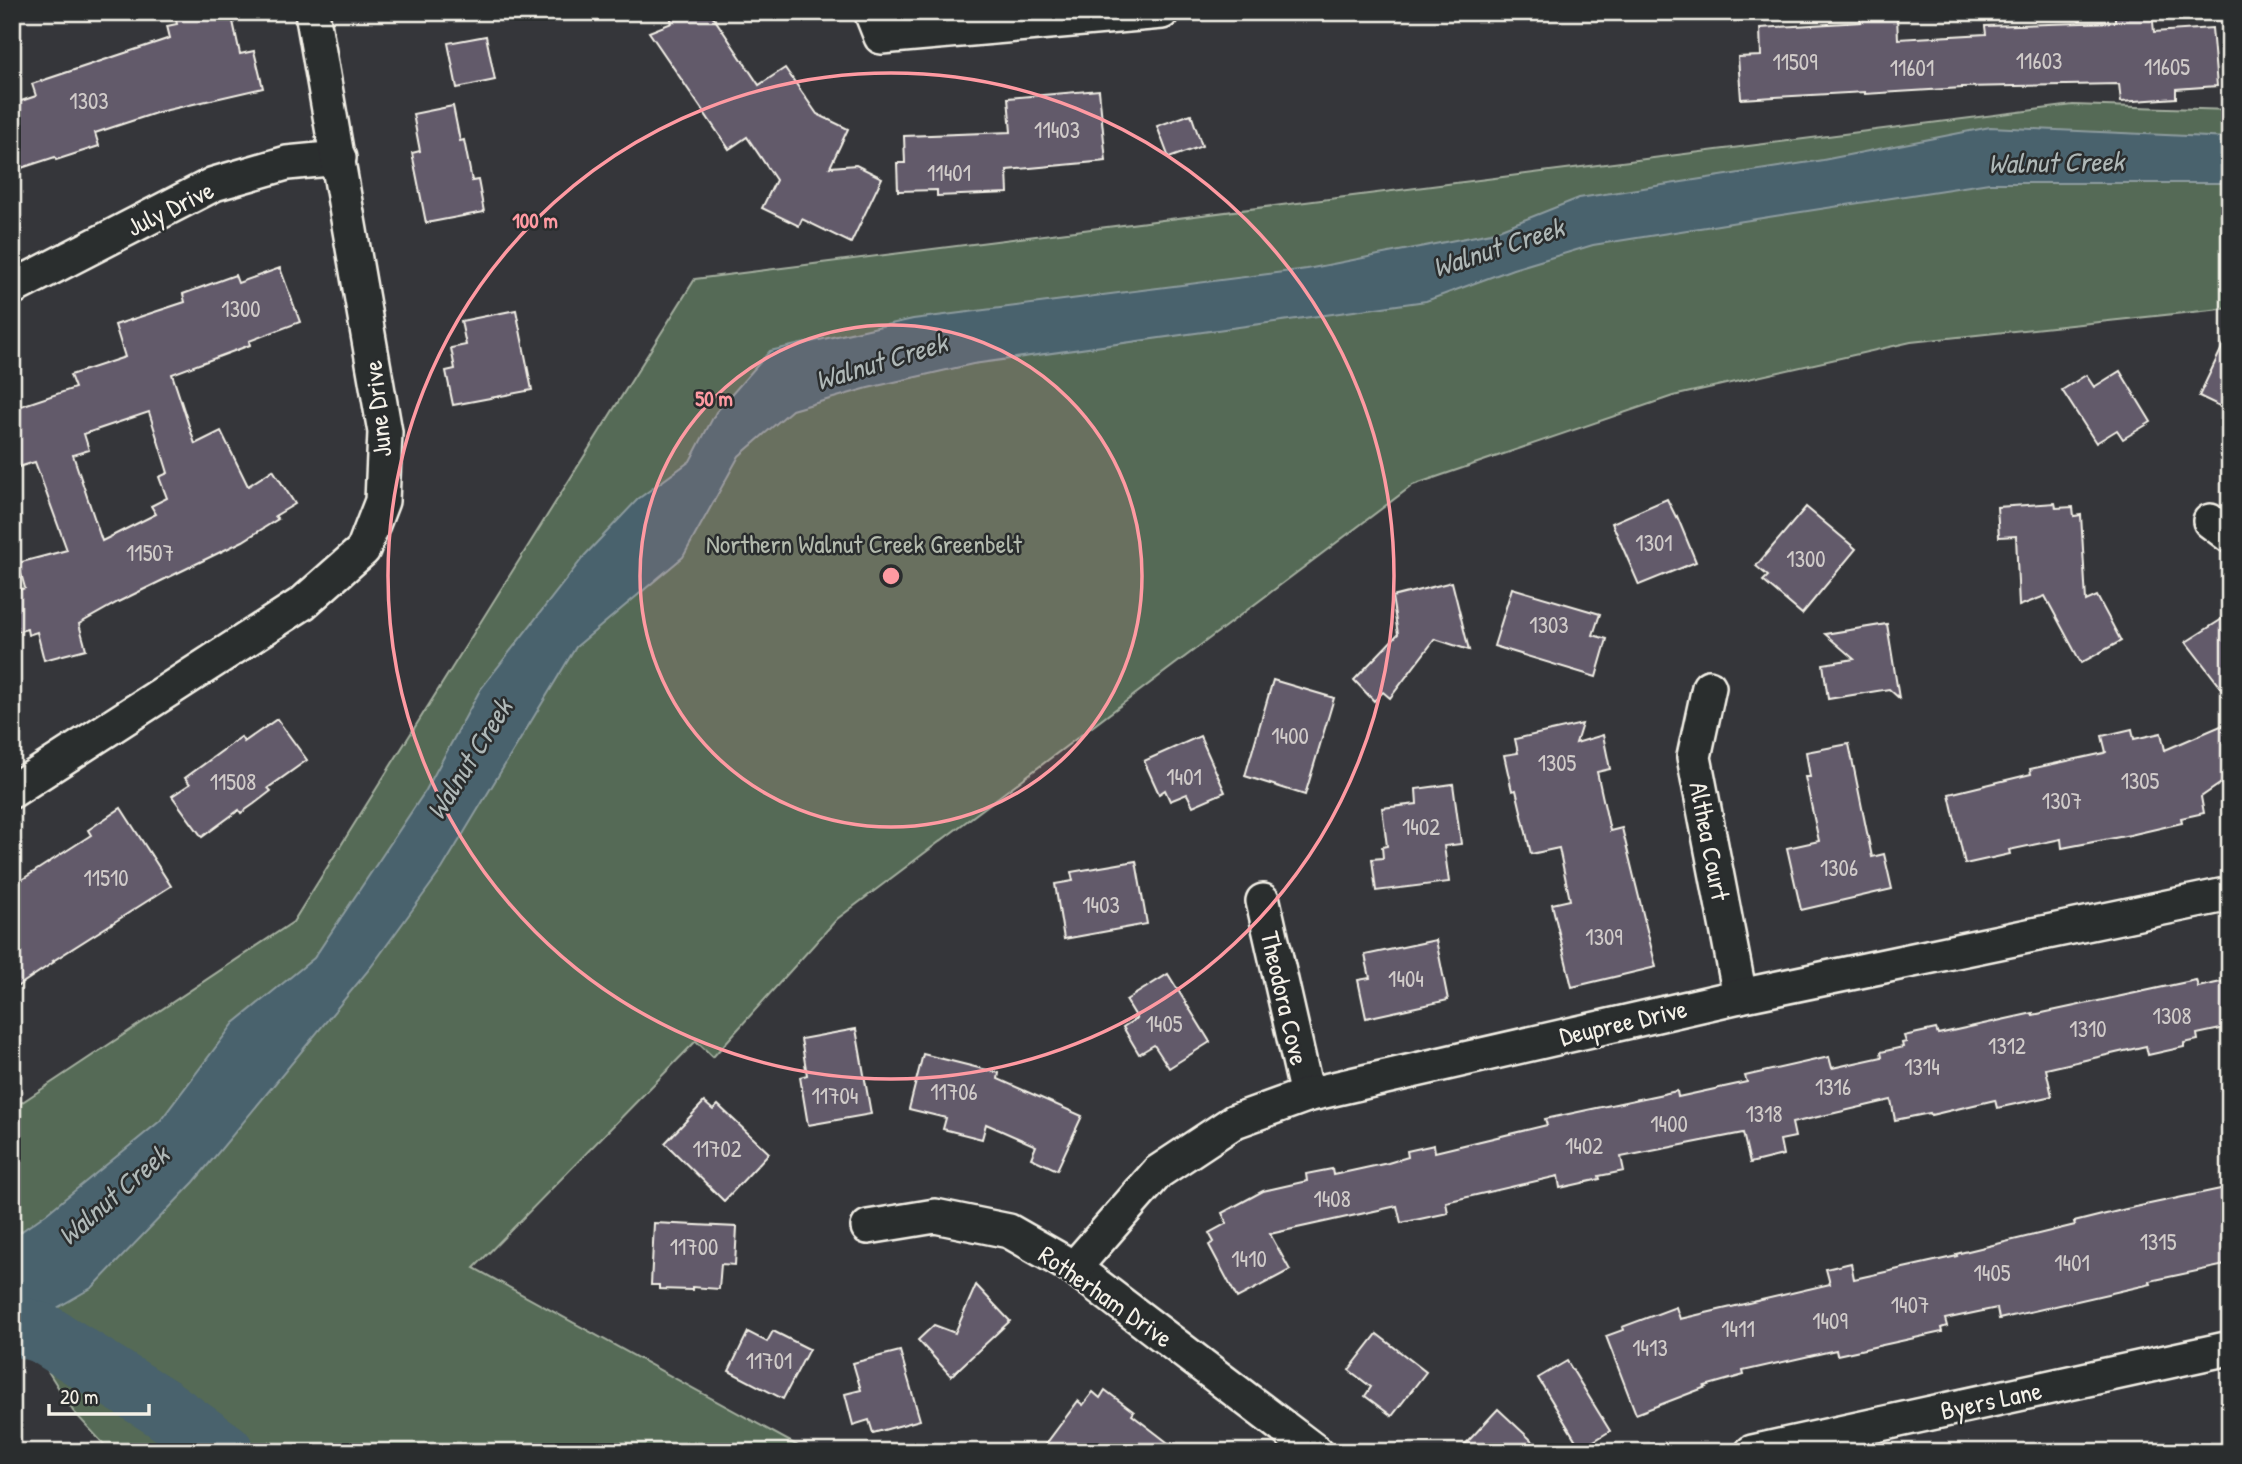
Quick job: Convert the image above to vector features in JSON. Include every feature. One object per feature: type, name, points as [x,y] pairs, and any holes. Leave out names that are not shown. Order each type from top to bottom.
[{"type":"street","name":"June Drive","points":[[12,791],[303,603],[363,550],[382,501],[385,432],[312,12]]},
{"type":"street","points":[[876,25],[1162,12]]},
{"type":"street","name":"July Drive","points":[[12,288],[214,184],[287,163],[339,158]]},
{"type":"street","name":"Althea Court","points":[[1709,687],[1695,757],[1740,996]]},
{"type":"street","name":"Deupree Drive","points":[[1074,1268],[1158,1172],[1235,1121],[1307,1095],[1740,996],[2230,894]]},
{"type":"street","name":"Theodora Cove","points":[[1262,901],[1307,1095]]},
{"type":"street","name":"Rotherham Drive","points":[[868,1227],[935,1216],[1009,1231],[1074,1268],[1316,1452]]},
{"type":"street","name":"Byers Lane","points":[[1752,1452],[2230,1348]]},
{"type":"green space","name":"Northern Walnut Creek Greenbelt","points":[[2073,105],[2230,110],[2230,308],[1911,342],[1673,396],[1413,485],[837,919],[713,1057],[696,1041],[474,1268],[809,1452],[111,1452],[73,1411],[12,1314],[12,1109],[293,922],[695,279]]},
{"type":"water","name":"Walnut Creek","points":[[1990,127],[2230,138],[2230,183],[1989,183],[1775,216],[1593,245],[1513,269],[1426,301],[973,364],[868,388],[792,410],[739,456],[683,557],[576,647],[442,869],[371,967],[194,1182],[93,1287],[12,1334],[12,1238],[46,1214],[160,1121],[234,1023],[314,958],[426,790],[480,690],[585,555],[638,499],[690,461],[716,412],[770,351],[913,319],[1307,269],[1491,233],[1579,198],[1823,160]]},
{"type":"building","points":[[174,12],[231,12],[240,54],[254,51],[263,88],[159,112],[95,133],[99,146],[12,171],[12,104],[36,96],[32,84],[170,38],[167,26],[177,24]]},
{"type":"building","points":[[669,12],[710,12],[759,85],[785,68],[817,114],[848,129],[830,167],[856,165],[882,178],[851,243],[802,219],[799,226],[762,208],[776,180],[747,137],[729,149],[649,32],[672,23]]},
{"type":"building","points":[[2115,12],[2152,12],[2154,32],[2212,28],[2217,86],[2176,89],[2176,98],[2121,102],[2119,84],[1962,87],[1741,99],[1738,57],[1761,56],[1760,28],[1861,22],[1860,18],[1897,16],[1898,39],[1986,34],[1985,26],[2115,22]]},
{"type":"building","points":[[486,36],[495,80],[457,88],[448,43]]},
{"type":"building","points":[[1099,90],[1106,161],[1007,170],[1008,193],[937,196],[937,190],[898,191],[897,163],[905,163],[904,136],[1011,132],[1008,98]]},
{"type":"building","points":[[453,106],[460,141],[464,140],[472,181],[478,180],[484,212],[426,223],[412,153],[420,151],[413,114]]},
{"type":"building","points":[[1191,114],[1202,146],[1169,158],[1157,126]]},
{"type":"building","points":[[280,268],[300,322],[249,341],[250,345],[172,374],[195,444],[221,431],[248,486],[273,470],[295,504],[275,516],[278,519],[243,541],[79,624],[86,649],[44,660],[37,632],[28,635],[27,629],[12,633],[12,592],[25,588],[18,563],[67,550],[35,462],[12,469],[12,409],[75,388],[70,375],[125,357],[115,325],[185,302],[183,294],[235,275],[238,283]],"holes":[[[149,412],[168,473],[159,477],[167,498],[151,506],[156,514],[102,541],[73,455],[89,450],[84,434]]]},
{"type":"building","points":[[516,310],[532,390],[453,405],[446,371],[455,369],[451,348],[466,345],[461,321]]},
{"type":"building","points":[[2230,331],[2230,411],[2199,396]]},
{"type":"building","points":[[2120,371],[2151,422],[2123,439],[2117,430],[2096,443],[2062,390],[2086,375],[2094,387]]},
{"type":"building","points":[[1667,499],[1696,562],[1639,585],[1612,523]]},
{"type":"building","points":[[2055,503],[2056,508],[2073,507],[2074,516],[2081,515],[2086,601],[2097,596],[2121,641],[2081,663],[2045,596],[2019,606],[2016,536],[1999,537],[1997,507]]},
{"type":"building","points":[[1806,507],[1856,549],[1802,614],[1763,581],[1768,576],[1756,566]]},
{"type":"building","points":[[1452,582],[1469,650],[1435,639],[1390,698],[1383,692],[1374,701],[1354,680],[1398,634],[1392,597]]},
{"type":"building","points":[[1512,588],[1600,614],[1593,635],[1607,639],[1596,677],[1494,646]]},
{"type":"building","points":[[2230,614],[2230,699],[2186,642]]},
{"type":"building","points":[[1887,624],[1899,698],[1889,689],[1828,699],[1823,664],[1854,659],[1825,634]]},
{"type":"building","points":[[1273,680],[1334,698],[1305,795],[1245,776]]},
{"type":"building","points":[[277,719],[307,760],[268,788],[271,791],[254,804],[241,813],[239,810],[202,837],[172,796],[190,784],[185,778],[241,737],[244,742]]},
{"type":"building","points":[[2230,722],[2230,777],[2201,797],[2204,813],[2181,818],[2182,823],[2130,835],[2062,848],[2061,839],[2009,850],[2010,854],[1965,864],[1949,794],[2031,774],[2030,769],[2104,753],[2106,752],[2102,736],[2132,729],[2134,739],[2161,733],[2165,750]]},
{"type":"building","points":[[1582,724],[1576,743],[1603,735],[1610,769],[1597,772],[1610,831],[1622,828],[1656,967],[1572,987],[1552,904],[1570,900],[1559,848],[1531,854],[1516,790],[1512,791],[1504,755],[1518,753],[1515,739]]},
{"type":"building","points":[[1200,736],[1225,792],[1193,806],[1187,794],[1170,801],[1165,790],[1159,794],[1144,761]]},
{"type":"building","points":[[1849,744],[1872,857],[1884,854],[1892,889],[1801,910],[1787,848],[1819,841],[1805,777],[1810,777],[1806,752]]},
{"type":"building","points":[[1453,784],[1461,844],[1444,846],[1449,882],[1376,891],[1372,859],[1383,858],[1382,847],[1387,846],[1382,808],[1417,804],[1416,789]]},
{"type":"building","points":[[121,808],[171,886],[12,990],[12,886],[91,835],[88,830]]},
{"type":"building","points":[[1136,861],[1147,924],[1064,939],[1055,884],[1073,881],[1071,872]]},
{"type":"building","points":[[1436,940],[1448,1000],[1366,1018],[1358,980],[1370,978],[1365,955]]},
{"type":"building","points":[[1168,974],[1210,1042],[1169,1068],[1154,1045],[1139,1054],[1123,1027],[1137,1018],[1126,1000]]},
{"type":"building","points":[[2196,980],[2198,987],[2230,980],[2230,1027],[2197,1034],[2198,1040],[2184,1043],[2184,1047],[2148,1055],[2146,1046],[2046,1069],[2052,1096],[1997,1108],[1995,1100],[1931,1115],[1930,1113],[1895,1120],[1891,1100],[1792,1123],[1795,1137],[1780,1140],[1783,1155],[1750,1163],[1743,1133],[1621,1157],[1624,1171],[1599,1176],[1600,1179],[1560,1188],[1558,1176],[1446,1202],[1448,1213],[1401,1223],[1397,1206],[1270,1234],[1290,1270],[1237,1298],[1209,1245],[1214,1242],[1209,1233],[1227,1223],[1222,1213],[1263,1191],[1307,1181],[1306,1174],[1332,1169],[1333,1175],[1388,1163],[1408,1157],[1407,1151],[1434,1145],[1435,1152],[1547,1125],[1545,1119],[1677,1091],[1678,1097],[1747,1082],[1745,1076],[1829,1057],[1832,1068],[1882,1057],[1881,1052],[1903,1047],[1902,1043],[1906,1042],[1904,1036],[1936,1029],[1938,1034]]},
{"type":"building","points":[[856,1029],[871,1114],[808,1125],[800,1077],[807,1075],[801,1039]]},
{"type":"building","points":[[923,1054],[999,1073],[998,1079],[1082,1116],[1057,1170],[1031,1158],[1036,1146],[986,1124],[982,1139],[943,1129],[946,1118],[909,1109]]},
{"type":"building","points":[[704,1102],[713,1110],[718,1105],[769,1153],[724,1201],[665,1143]]},
{"type":"building","points":[[2230,1187],[2230,1264],[1999,1319],[1997,1308],[1945,1319],[1947,1326],[1941,1328],[1942,1332],[1837,1355],[1836,1350],[1743,1371],[1744,1375],[1705,1386],[1636,1414],[1606,1336],[1623,1330],[1622,1327],[1676,1307],[1680,1319],[1830,1284],[1826,1269],[1851,1263],[1854,1279],[1957,1256],[1956,1254],[2075,1225],[2074,1222],[2126,1209]]},
{"type":"building","points":[[654,1223],[737,1227],[735,1265],[721,1264],[719,1289],[659,1289],[659,1285],[651,1285]]},
{"type":"building","points":[[976,1285],[1010,1321],[951,1376],[918,1340],[934,1325],[955,1333]]},
{"type":"building","points":[[773,1331],[809,1349],[783,1399],[729,1371],[748,1332],[767,1342]]},
{"type":"building","points":[[1377,1334],[1426,1372],[1392,1416],[1365,1396],[1371,1387],[1349,1370]]},
{"type":"building","points":[[900,1351],[920,1420],[873,1433],[869,1420],[853,1425],[845,1394],[861,1390],[853,1363]]},
{"type":"building","points":[[1567,1361],[1610,1431],[1581,1449],[1538,1378]]},
{"type":"building","points":[[1105,1390],[1180,1452],[1040,1452],[1078,1401],[1083,1405],[1093,1392],[1100,1398]]},
{"type":"building","points":[[1498,1409],[1544,1452],[1458,1452]]},
{"type":"waterway","points":[[12,1324],[44,1334],[161,1407],[224,1452]]}]
